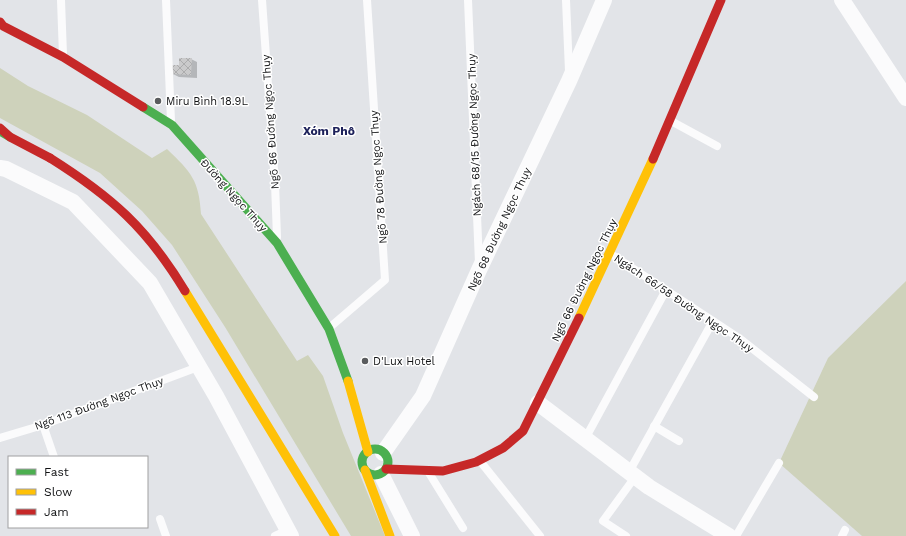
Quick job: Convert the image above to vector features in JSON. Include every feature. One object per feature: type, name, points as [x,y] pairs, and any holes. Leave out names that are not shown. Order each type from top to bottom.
[{"type":"street","name":"Ngõ 68 Đường Ngọc Thụy","points":[[375,452],[423,396],[479,270],[570,81],[604,0]]},
{"type":"street","name":"Ngõ 66 Đường Ngọc Thụy","points":[[383,471],[443,471],[479,461],[503,448],[523,431],[538,404],[610,254],[671,121],[721,0]]},
{"type":"street","points":[[842,0],[906,98]]},
{"type":"street","name":"Đường Ngọc Thụy","points":[[0,22],[3,26],[63,57],[172,125],[277,243],[329,329],[375,452]]},
{"type":"street","points":[[0,128],[10,137]]},
{"type":"street","points":[[0,132],[50,158],[81,178],[111,200],[138,226],[168,263],[335,536]]},
{"type":"street","points":[[0,136],[10,137]]},
{"type":"street","points":[[0,168],[6,169],[73,202],[150,283],[198,367],[285,534]]},
{"type":"street","points":[[538,404],[632,474],[729,536]]},
{"type":"street","points":[[390,536],[362,464],[363,457],[375,452],[387,458],[383,471],[412,536]]},
{"type":"street","points":[[365,470],[375,475],[383,471]]},
{"type":"lane","points":[[61,0],[63,57]]},
{"type":"lane","points":[[166,0],[172,125]]},
{"type":"lane","name":"Ngõ 86 Đường Ngọc Thụy","points":[[262,0],[275,183],[277,243]]},
{"type":"lane","name":"Ngõ 78 Đường Ngọc Thụy","points":[[329,329],[384,280],[367,0]]},
{"type":"lane","name":"Ngách 68/15 Đường Ngọc Thụy","points":[[468,0],[479,270]]},
{"type":"lane","points":[[566,0],[570,81]]},
{"type":"lane","points":[[671,121],[717,146]]},
{"type":"lane","name":"Ngách 66/58 Đường Ngọc Thụy","points":[[610,254],[739,338],[814,397]]},
{"type":"lane","points":[[585,439],[666,290]]},
{"type":"lane","points":[[626,536],[603,521],[632,474],[654,426],[713,321]]},
{"type":"lane","name":"Ngõ 113 Đường Ngọc Thụy","points":[[0,438],[43,425],[198,367]]},
{"type":"lane","points":[[43,425],[54,456]]},
{"type":"lane","points":[[654,426],[679,441]]},
{"type":"lane","points":[[479,461],[540,536]]},
{"type":"lane","points":[[736,536],[779,463]]},
{"type":"lane","points":[[428,470],[463,528]]},
{"type":"lane","points":[[160,518],[166,536]]},
{"type":"green space","points":[[0,68],[28,86],[87,115],[152,158],[167,149],[188,171],[196,185],[201,214],[297,361],[308,355],[323,376],[343,433],[385,536],[351,536],[225,327],[172,245],[142,211],[100,173],[0,118]]},
{"type":"green space","points":[[906,281],[906,536],[862,536],[779,463],[828,358]]},
{"type":"building","points":[[179,58],[192,58],[191,75],[172,74],[172,65],[179,65]]},
{"type":"traffic: fast","points":[[143,107],[172,125],[277,243],[329,329],[348,381]]},
{"type":"traffic: fast","points":[[0,131],[10,137]]},
{"type":"traffic: fast","points":[[375,449],[384,453],[388,462],[384,471],[375,475],[366,471],[362,462],[366,453],[375,449]]},
{"type":"traffic: slow","points":[[579,318],[653,159]]},
{"type":"traffic: slow","points":[[185,291],[335,536]]},
{"type":"traffic: slow","points":[[348,381],[368,452]]},
{"type":"traffic: slow","points":[[365,470],[390,536]]},
{"type":"traffic: jam","points":[[653,159],[721,0]]},
{"type":"traffic: jam","points":[[0,22],[3,26],[63,57],[143,107]]},
{"type":"traffic: jam","points":[[0,128],[10,137],[50,158]]},
{"type":"traffic: jam","points":[[50,158],[92,186],[126,216],[157,249],[185,291]]},
{"type":"traffic: jam","points":[[386,469],[443,471],[476,462],[503,448],[523,431],[579,318]]},
{"type":"place","name":"Miru Bình 18.9L","points":[[158,101]]},
{"type":"place","name":"D'Lux Hotel","points":[[365,361]]},
{"type":"district","name":"Xóm Phô","points":[[329,131]]}]
